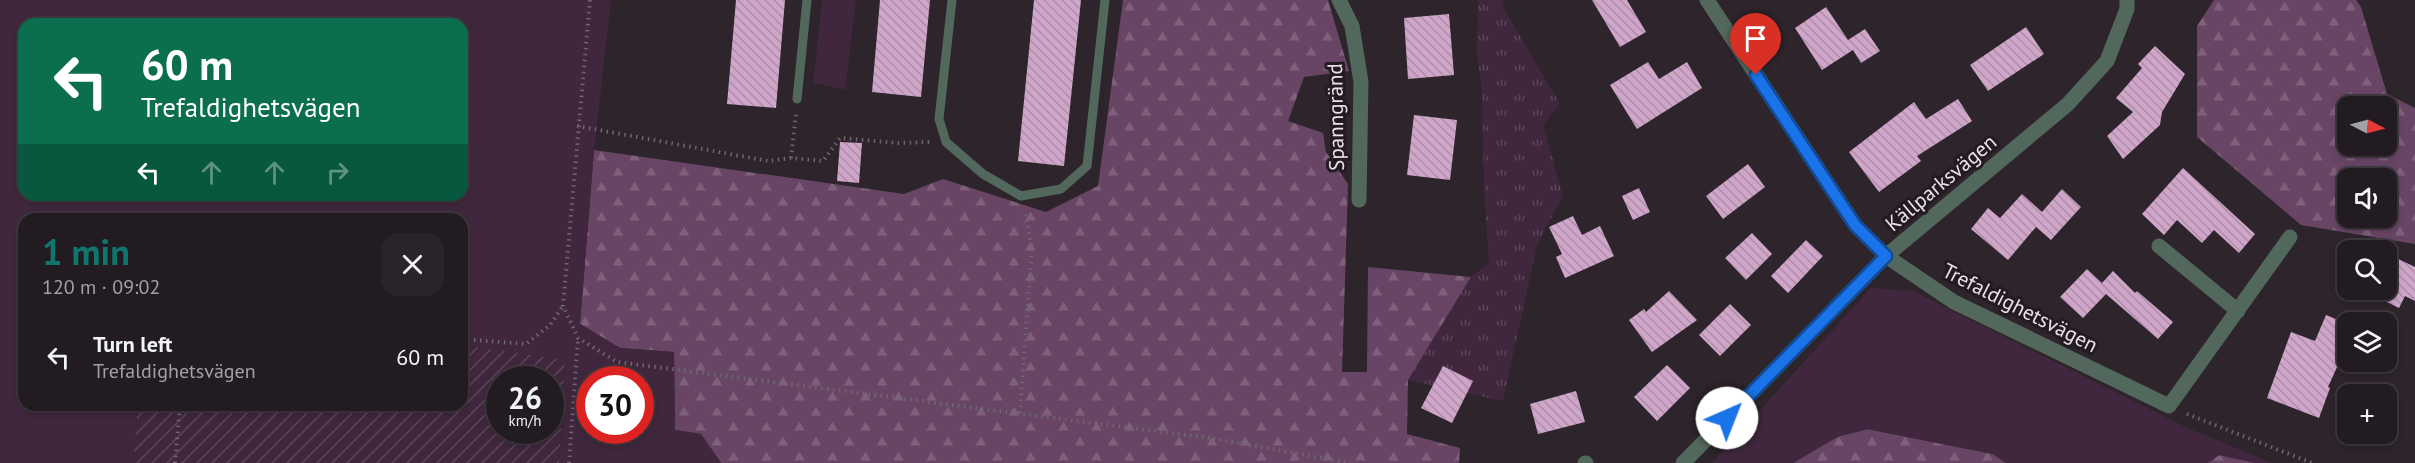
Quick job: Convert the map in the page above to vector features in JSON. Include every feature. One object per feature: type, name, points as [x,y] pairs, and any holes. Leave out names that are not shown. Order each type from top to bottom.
[{"type":"street","name":"Spanngränd","points":[[1339,0],[1352,26],[1361,82],[1359,200]]},
{"type":"street","name":"Trefaldighetsvägen","points":[[1707,0],[1855,225],[1886,256],[1954,302],[2169,406]]},
{"type":"street","name":"Källparksvägen","points":[[1683,463],[1886,256],[2068,104],[2107,62],[2127,9],[2127,0]]},
{"type":"street","points":[[2169,406],[2290,237]]},
{"type":"street","points":[[2159,246],[2238,311]]},
{"type":"lane","points":[[797,99],[807,0]]},
{"type":"lane","points":[[952,0],[939,119],[946,142],[983,174],[1021,196],[1061,189],[1087,166],[1105,0]]},
{"type":"path","points":[[569,463],[578,338],[563,306],[577,126],[590,0]]},
{"type":"path","points":[[791,158],[797,99]]},
{"type":"path","points":[[577,126],[768,161],[791,158],[823,161],[840,138],[899,143],[946,142]]},
{"type":"path","points":[[1020,413],[1032,246],[1021,196]]},
{"type":"path","points":[[468,339],[526,344],[550,325],[563,306]]},
{"type":"path","points":[[578,338],[617,362],[1210,438],[1350,463]]},
{"type":"path","points":[[2169,406],[2312,463]]},
{"type":"path","points":[[175,463],[179,411]]},
{"type":"green space","points":[[0,0],[611,0],[594,150],[580,324],[620,348],[674,352],[675,430],[701,434],[721,463],[559,463],[560,444],[564,444],[565,361],[468,346],[468,213],[18,213],[18,411],[137,411],[133,463],[0,463]]},
{"type":"green space","points":[[822,0],[856,0],[845,90],[813,83]]},
{"type":"green space","points":[[1123,0],[1328,0],[1349,71],[1304,77],[1288,121],[1323,133],[1326,152],[1348,184],[1342,372],[1367,372],[1368,267],[1471,277],[1408,380],[1407,434],[1460,448],[1459,463],[721,463],[701,434],[675,430],[674,352],[620,348],[580,324],[594,150],[904,194],[943,179],[1046,212],[1098,186]]},
{"type":"green space","points":[[1478,0],[1503,0],[1504,9],[1560,104],[1543,125],[1563,196],[1537,245],[1503,401],[1408,380],[1471,277],[1489,263],[1484,186],[1482,93],[1477,52]]},
{"type":"green space","points":[[2214,0],[2356,0],[2361,7],[2387,94],[2391,96],[2337,96],[2337,156],[2397,156],[2397,99],[2415,108],[2415,244],[2301,225],[2197,137],[2197,26]]},
{"type":"green space","points":[[1871,288],[1913,291],[2188,428],[2272,463],[2256,463],[2219,455],[2208,463],[2006,463],[1993,454],[1867,429],[1837,437],[1793,463],[1712,463]]},
{"type":"green space","points":[[468,346],[565,360],[564,377],[564,366],[486,366],[486,444],[560,444],[559,463],[133,463],[137,411],[468,411]]},
{"type":"green space","points":[[1867,429],[1993,454],[2006,463],[1793,463],[1837,437]]},
{"type":"green space","points":[[2219,455],[2256,463],[2208,463]]},
{"type":"building","points":[[736,0],[785,0],[776,108],[727,104]]},
{"type":"building","points":[[880,0],[930,0],[921,97],[872,92]]},
{"type":"building","points":[[1034,0],[1081,0],[1064,166],[1018,161]]},
{"type":"building","points":[[1592,0],[1627,0],[1646,32],[1620,47]]},
{"type":"building","points":[[1826,7],[1848,40],[1865,29],[1880,51],[1861,63],[1853,50],[1822,70],[1795,28]]},
{"type":"building","points":[[1449,14],[1454,75],[1408,79],[1404,18]]},
{"type":"building","points":[[2026,27],[2044,54],[1988,91],[1970,65]]},
{"type":"building","points":[[2155,46],[2185,74],[2162,112],[2160,125],[2123,159],[2107,136],[2133,112],[2116,98],[2142,68],[2138,64]]},
{"type":"building","points":[[1648,62],[1659,79],[1687,62],[1702,88],[1637,129],[1610,85]]},
{"type":"building","points":[[1958,99],[1972,121],[1917,156],[1921,161],[1879,192],[1849,152],[1914,102],[1926,119]]},
{"type":"building","points":[[1414,115],[1457,120],[1450,180],[1407,175]]},
{"type":"building","points":[[840,142],[862,143],[859,183],[837,181]]},
{"type":"building","points":[[1748,164],[1765,187],[1723,219],[1706,196]]},
{"type":"building","points":[[2183,168],[2255,234],[2239,253],[2214,230],[2202,243],[2177,220],[2164,235],[2142,214]]},
{"type":"building","points":[[1639,188],[1650,212],[1633,220],[1622,196]]},
{"type":"building","points":[[2062,189],[2081,207],[2051,240],[2036,227],[2008,260],[1971,229],[1988,208],[2000,218],[2022,194],[2042,212]]},
{"type":"building","points":[[1573,216],[1582,235],[1600,226],[1614,256],[1565,278],[1556,257],[1562,254],[1549,227]]},
{"type":"building","points":[[1752,233],[1772,254],[1746,280],[1725,258]]},
{"type":"building","points":[[1806,240],[1823,256],[1788,293],[1771,276]]},
{"type":"building","points":[[2397,258],[2415,267],[2415,301],[2405,296],[2399,308],[2383,300],[2397,300]]},
{"type":"building","points":[[2087,269],[2102,283],[2113,271],[2135,293],[2137,291],[2173,322],[2158,339],[2106,294],[2083,318],[2060,297]]},
{"type":"building","points":[[1669,291],[1697,320],[1652,352],[1629,320],[1644,309],[1646,312]]},
{"type":"building","points":[[1730,304],[1751,325],[1720,356],[1699,335]]},
{"type":"building","points":[[2326,315],[2337,320],[2337,367],[2328,387],[2330,388],[2319,418],[2267,398],[2291,332],[2315,341]]},
{"type":"building","points":[[1667,365],[1690,388],[1657,421],[1634,397]]},
{"type":"building","points":[[1443,366],[1473,381],[1452,423],[1421,408]]},
{"type":"building","points":[[1576,391],[1585,422],[1538,434],[1530,404]]},
{"type":"route","points":[[1727,418],[1886,256],[1855,225],[1756,75]]}]
